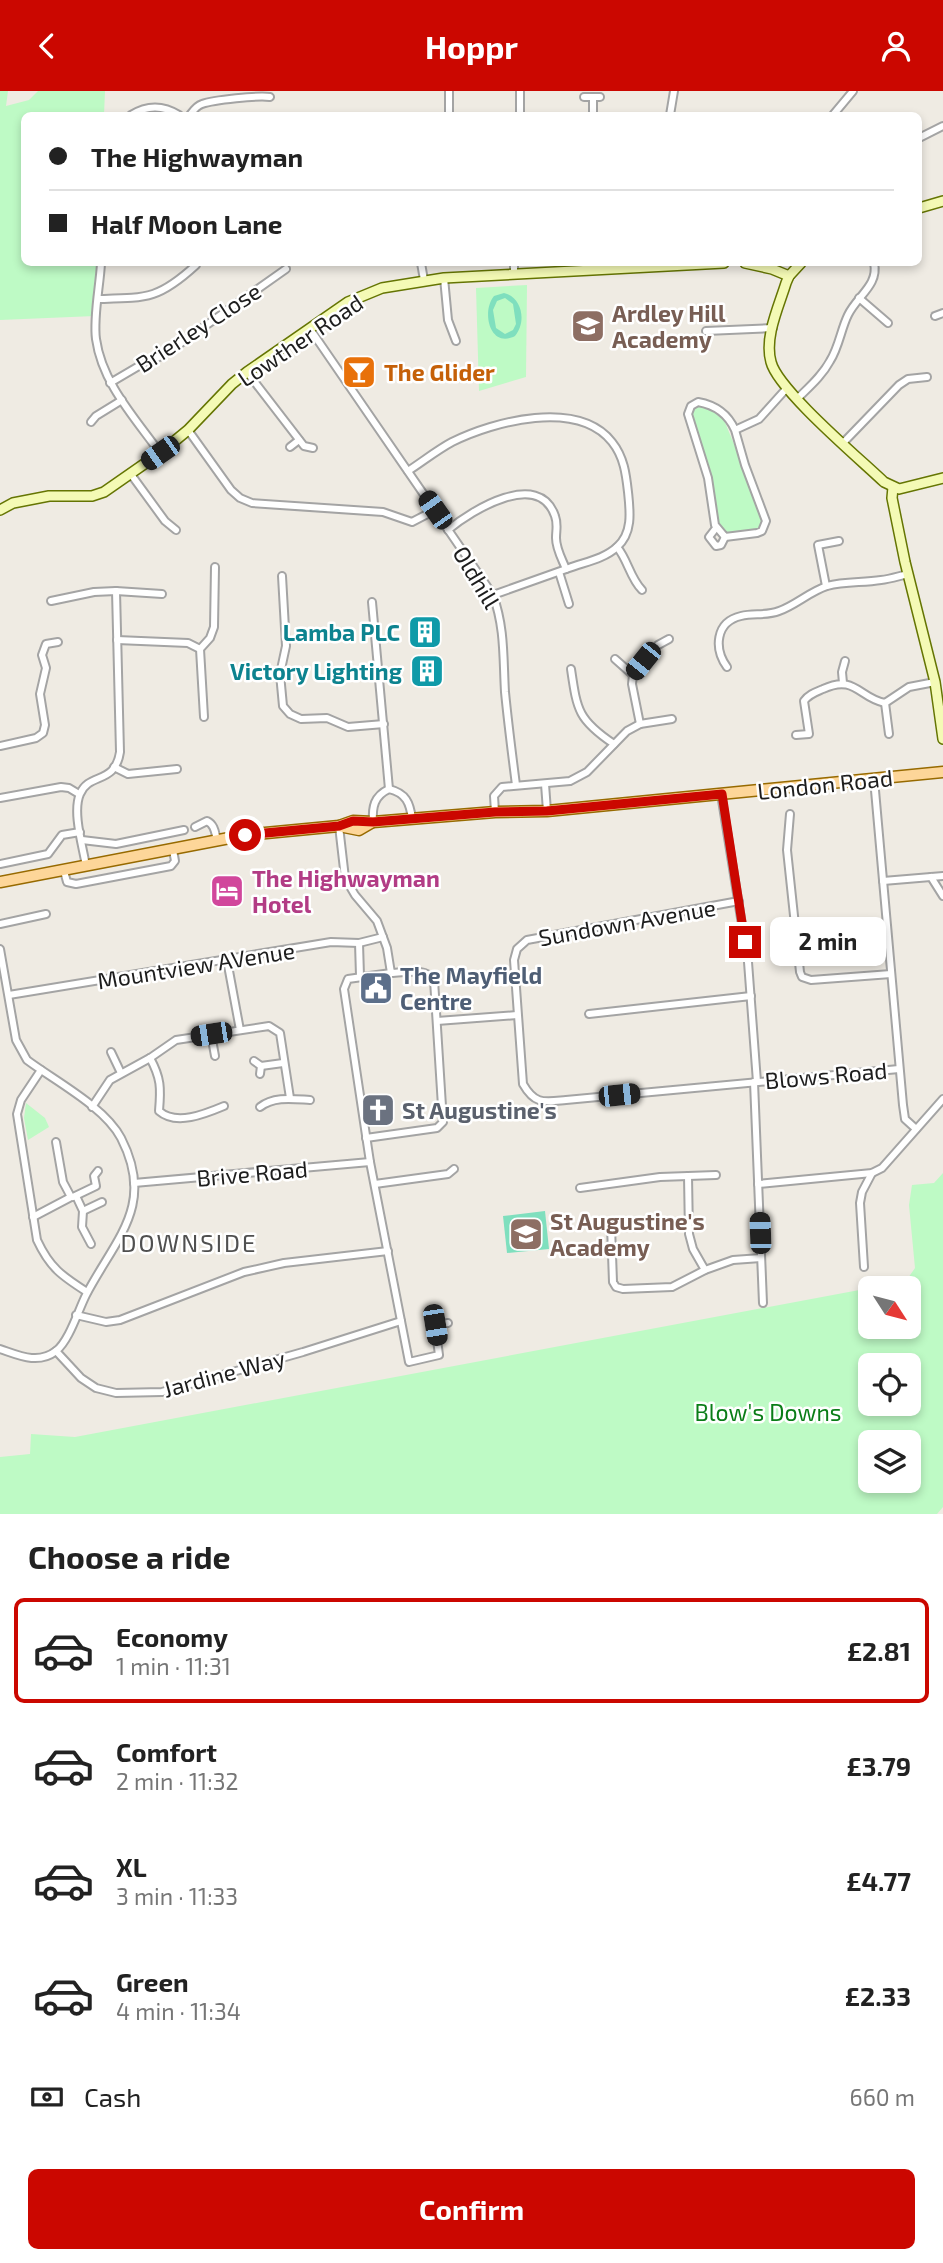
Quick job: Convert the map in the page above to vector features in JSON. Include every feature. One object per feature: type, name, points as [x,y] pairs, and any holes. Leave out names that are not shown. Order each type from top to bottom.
[{"type":"main road","name":"London Road","points":[[0,882],[217,840],[279,831],[339,826],[359,830],[373,822],[495,812],[547,811],[943,772]]},
{"type":"street","points":[[449,91],[449,112]]},
{"type":"street","points":[[520,91],[520,112]]},
{"type":"street","points":[[670,112],[674,91]]},
{"type":"street","points":[[836,112],[853,91]]},
{"type":"street","points":[[192,112],[203,104],[259,95],[270,97]]},
{"type":"street","points":[[584,97],[597,97],[594,112]]},
{"type":"street","points":[[136,112],[158,107],[171,112]]},
{"type":"street","points":[[922,136],[943,126]]},
{"type":"street","points":[[922,207],[943,201]]},
{"type":"street","points":[[102,266],[95,336],[100,361],[110,383],[160,453]]},
{"type":"street","points":[[99,299],[143,298],[161,292],[195,266]]},
{"type":"street","points":[[422,266],[424,280]]},
{"type":"street","points":[[514,266],[514,274]]},
{"type":"street","name":"Lowther Road","points":[[0,510],[13,503],[49,496],[92,496],[104,492],[188,430],[247,372],[348,302],[382,288],[443,278],[647,266]]},
{"type":"street","points":[[758,266],[789,276]]},
{"type":"street","points":[[798,266],[789,276],[769,348],[771,363],[786,389],[892,487],[899,489],[943,478]]},
{"type":"street","points":[[797,398],[832,359],[848,315],[874,280],[875,266]]},
{"type":"street","name":"Brierley Close","points":[[110,383],[144,363],[164,355],[286,269]]},
{"type":"street","points":[[443,278],[448,320],[456,341]]},
{"type":"street","points":[[859,298],[888,323]]},
{"type":"street","points":[[935,316],[943,313]]},
{"type":"street","points":[[706,331],[773,328]]},
{"type":"street","name":"Oldhill","points":[[310,329],[494,595],[504,639],[505,692],[516,785]]},
{"type":"street","points":[[247,372],[304,446],[313,448]]},
{"type":"street","points":[[843,443],[899,385],[908,379],[927,377]]},
{"type":"street","points":[[735,430],[759,419],[786,389]]},
{"type":"street","points":[[91,422],[122,400]]},
{"type":"street","points":[[698,402],[717,408],[731,420],[766,521],[762,531],[757,533],[725,537],[716,528],[708,478],[688,414],[691,406],[698,402]]},
{"type":"street","points":[[408,471],[451,442],[513,420],[550,417],[578,420],[597,429],[612,442],[625,466],[631,511],[629,528],[617,547],[607,555],[494,595]]},
{"type":"street","points":[[188,430],[231,490],[240,498],[253,503],[383,512],[412,521],[435,510]]},
{"type":"street","points":[[290,447],[299,440]]},
{"type":"street","points":[[130,473],[165,521],[176,530]]},
{"type":"street","points":[[892,487],[892,499],[908,574],[935,682],[943,739]]},
{"type":"street","points":[[448,530],[463,518],[510,496],[524,493],[537,495],[548,502],[556,517],[558,550],[569,604]]},
{"type":"street","points":[[716,528],[709,537],[716,546],[722,545],[725,537]]},
{"type":"street","points":[[826,586],[818,545],[839,541]]},
{"type":"street","points":[[617,547],[623,554],[636,584],[642,590]]},
{"type":"street","points":[[204,717],[200,649],[210,638],[214,627],[215,567]]},
{"type":"street","points":[[727,667],[721,659],[717,644],[721,630],[729,621],[741,615],[761,616],[780,611],[826,586],[908,574]]},
{"type":"street","points":[[282,576],[286,646],[280,674],[283,706],[290,715],[300,719],[327,718],[348,727],[384,724]]},
{"type":"street","points":[[86,866],[77,805],[79,794],[91,781],[107,776],[114,768],[120,752],[116,591]]},
{"type":"street","points":[[51,601],[94,592],[162,593]]},
{"type":"street","points":[[372,602],[389,789]]},
{"type":"street","points":[[780,611],[783,619]]},
{"type":"street","points":[[640,724],[632,684],[633,675],[658,645],[669,639]]},
{"type":"street","points":[[117,640],[188,643],[200,649]]},
{"type":"street","points":[[0,746],[36,738],[43,733],[45,725],[40,694],[46,668],[42,655],[46,644],[58,642]]},
{"type":"street","points":[[615,659],[633,675]]},
{"type":"street","points":[[843,683],[845,661]]},
{"type":"street","points":[[570,669],[579,713],[593,730],[614,744]]},
{"type":"street","points":[[796,735],[809,734],[804,701],[809,695],[831,685],[843,683],[858,688],[876,701],[885,703],[909,687],[935,682]]},
{"type":"street","points":[[885,703],[889,734]]},
{"type":"street","points":[[495,812],[494,796],[502,787],[570,781],[587,772],[627,731],[640,724],[672,719]]},
{"type":"street","points":[[114,768],[128,774],[177,769]]},
{"type":"street","points":[[874,779],[899,1069],[905,1119],[916,1129]]},
{"type":"street","points":[[545,784],[547,811]]},
{"type":"street","points":[[0,798],[61,787],[79,794]]},
{"type":"street","points":[[373,822],[374,801],[389,789],[408,800],[412,819]]},
{"type":"street","points":[[722,794],[751,996],[763,1303]]},
{"type":"street","points":[[790,814],[787,851],[802,977],[811,980],[891,974]]},
{"type":"street","points":[[195,827],[210,822],[217,840]]},
{"type":"street","points":[[339,826],[345,878],[355,895],[377,921],[387,948],[391,973]]},
{"type":"street","points":[[82,840],[116,845],[184,830]]},
{"type":"street","points":[[0,864],[48,854],[62,835],[80,832]]},
{"type":"street","points":[[64,871],[67,882],[76,884],[171,866],[175,861],[173,850]]},
{"type":"street","points":[[883,881],[943,876]]},
{"type":"street","points":[[931,877],[943,896]]},
{"type":"street","name":"Sundown Avenue","points":[[739,901],[527,940],[517,949],[514,960],[523,1084],[530,1096],[542,1102],[755,1082]]},
{"type":"street","points":[[0,924],[46,914]]},
{"type":"street","name":"Mountview AVenue","points":[[9,995],[331,942],[359,943],[383,937]]},
{"type":"street","points":[[359,943],[360,976]]},
{"type":"street","points":[[0,949],[19,1048],[27,1060],[110,1122],[121,1137],[130,1160],[135,1197],[126,1227],[88,1292],[70,1331],[56,1351],[33,1359],[0,1349]]},
{"type":"street","points":[[228,960],[240,1030]]},
{"type":"street","points":[[366,1138],[437,1128],[443,1122],[435,980],[423,972],[360,976],[348,979],[344,989],[366,1138],[370,1162],[410,1362],[439,1355],[435,1325],[448,1323]]},
{"type":"street","points":[[589,1014],[751,996]]},
{"type":"street","points":[[437,1021],[517,1015]]},
{"type":"street","points":[[92,1107],[110,1080],[176,1040],[269,1026],[280,1033],[290,1098]]},
{"type":"street","points":[[211,1034],[215,1056]]},
{"type":"street","points":[[111,1052],[121,1073]]},
{"type":"street","points":[[150,1058],[159,1074],[159,1111]]},
{"type":"street","points":[[254,1061],[261,1066],[284,1063]]},
{"type":"street","points":[[260,1074],[261,1066]]},
{"type":"street","name":"Blows Road","points":[[755,1082],[899,1069]]},
{"type":"street","points":[[41,1070],[21,1100],[18,1114],[37,1240],[45,1258],[59,1274],[88,1292]]},
{"type":"street","points":[[260,1107],[267,1101],[290,1098],[310,1100]]},
{"type":"street","points":[[758,1184],[872,1173],[882,1168],[943,1099]]},
{"type":"street","points":[[159,1111],[166,1117],[175,1119],[206,1114],[224,1106]]},
{"type":"street","points":[[150,1113],[159,1111]]},
{"type":"street","points":[[206,1114],[209,1123]]},
{"type":"street","points":[[55,1142],[63,1182],[83,1211],[82,1227],[91,1244]]},
{"type":"street","name":"Brive Road","points":[[134,1183],[370,1162]]},
{"type":"street","points":[[375,1184],[447,1174],[454,1169]]},
{"type":"street","points":[[33,1217],[96,1186],[93,1175],[98,1171]]},
{"type":"street","points":[[864,1267],[860,1203],[862,1192],[872,1173]]},
{"type":"street","points":[[580,1188],[660,1177],[716,1175]]},
{"type":"street","points":[[688,1176],[690,1234],[693,1249],[705,1270]]},
{"type":"street","points":[[83,1211],[102,1202]]},
{"type":"street","points":[[611,1226],[613,1282],[616,1287],[623,1289],[672,1287],[705,1270],[733,1260],[761,1258]]},
{"type":"street","points":[[76,1315],[92,1321],[113,1321],[244,1272],[284,1263],[388,1251]]},
{"type":"street","name":"Jardine Way","points":[[56,1351],[81,1378],[96,1388],[116,1392],[162,1392],[401,1321]]},
{"type":"green space","points":[[0,91],[8,91],[6,106],[29,100],[38,91],[105,91],[104,112],[21,112],[21,266],[97,266],[95,316],[0,320]]},
{"type":"green space","points":[[527,285],[526,377],[479,391],[476,288]]},
{"type":"green space","points":[[504,293],[510,295],[519,305],[522,317],[515,336],[506,339],[499,337],[490,327],[488,311],[494,296]],"holes":[[[505,298],[513,304],[516,324],[513,330],[505,334],[496,328],[493,310],[497,301]]]},
{"type":"green space","points":[[700,405],[710,408],[724,420],[761,509],[761,524],[753,531],[725,533],[717,525],[712,478],[692,420],[694,409]]},
{"type":"green space","points":[[26,1103],[45,1118],[49,1127],[28,1140],[24,1118]]},
{"type":"green space","name":"Blow's Downs","points":[[943,1173],[943,1507],[937,1514],[0,1514],[0,1457],[30,1454],[31,1434],[75,1437],[858,1290],[858,1339],[921,1339],[921,1276],[909,1276],[915,1268],[909,1205],[912,1185],[934,1183]]},
{"type":"green space","points":[[545,1211],[549,1249],[507,1253],[503,1216]]},
{"type":"place","name":"Ardley Hill Academy","points":[[588,326]]},
{"type":"place","name":"The Glider","points":[[359,372]]},
{"type":"place","name":"Lamba PLC","points":[[425,632]]},
{"type":"place","name":"Victory Lighting","points":[[427,671]]},
{"type":"place","name":"The Highwayman Hotel","points":[[227,891]]},
{"type":"place","name":"The Mayfield Centre","points":[[376,988]]},
{"type":"place","name":"St Augustine's","points":[[378,1110]]},
{"type":"place","name":"St Augustine's Academy","points":[[526,1234]]},
{"type":"district","name":"DOWNSIDE","points":[[189,1242]]},
{"type":"route","points":[[245,835],[339,826],[353,821],[547,811],[722,794],[745,942]]}]
